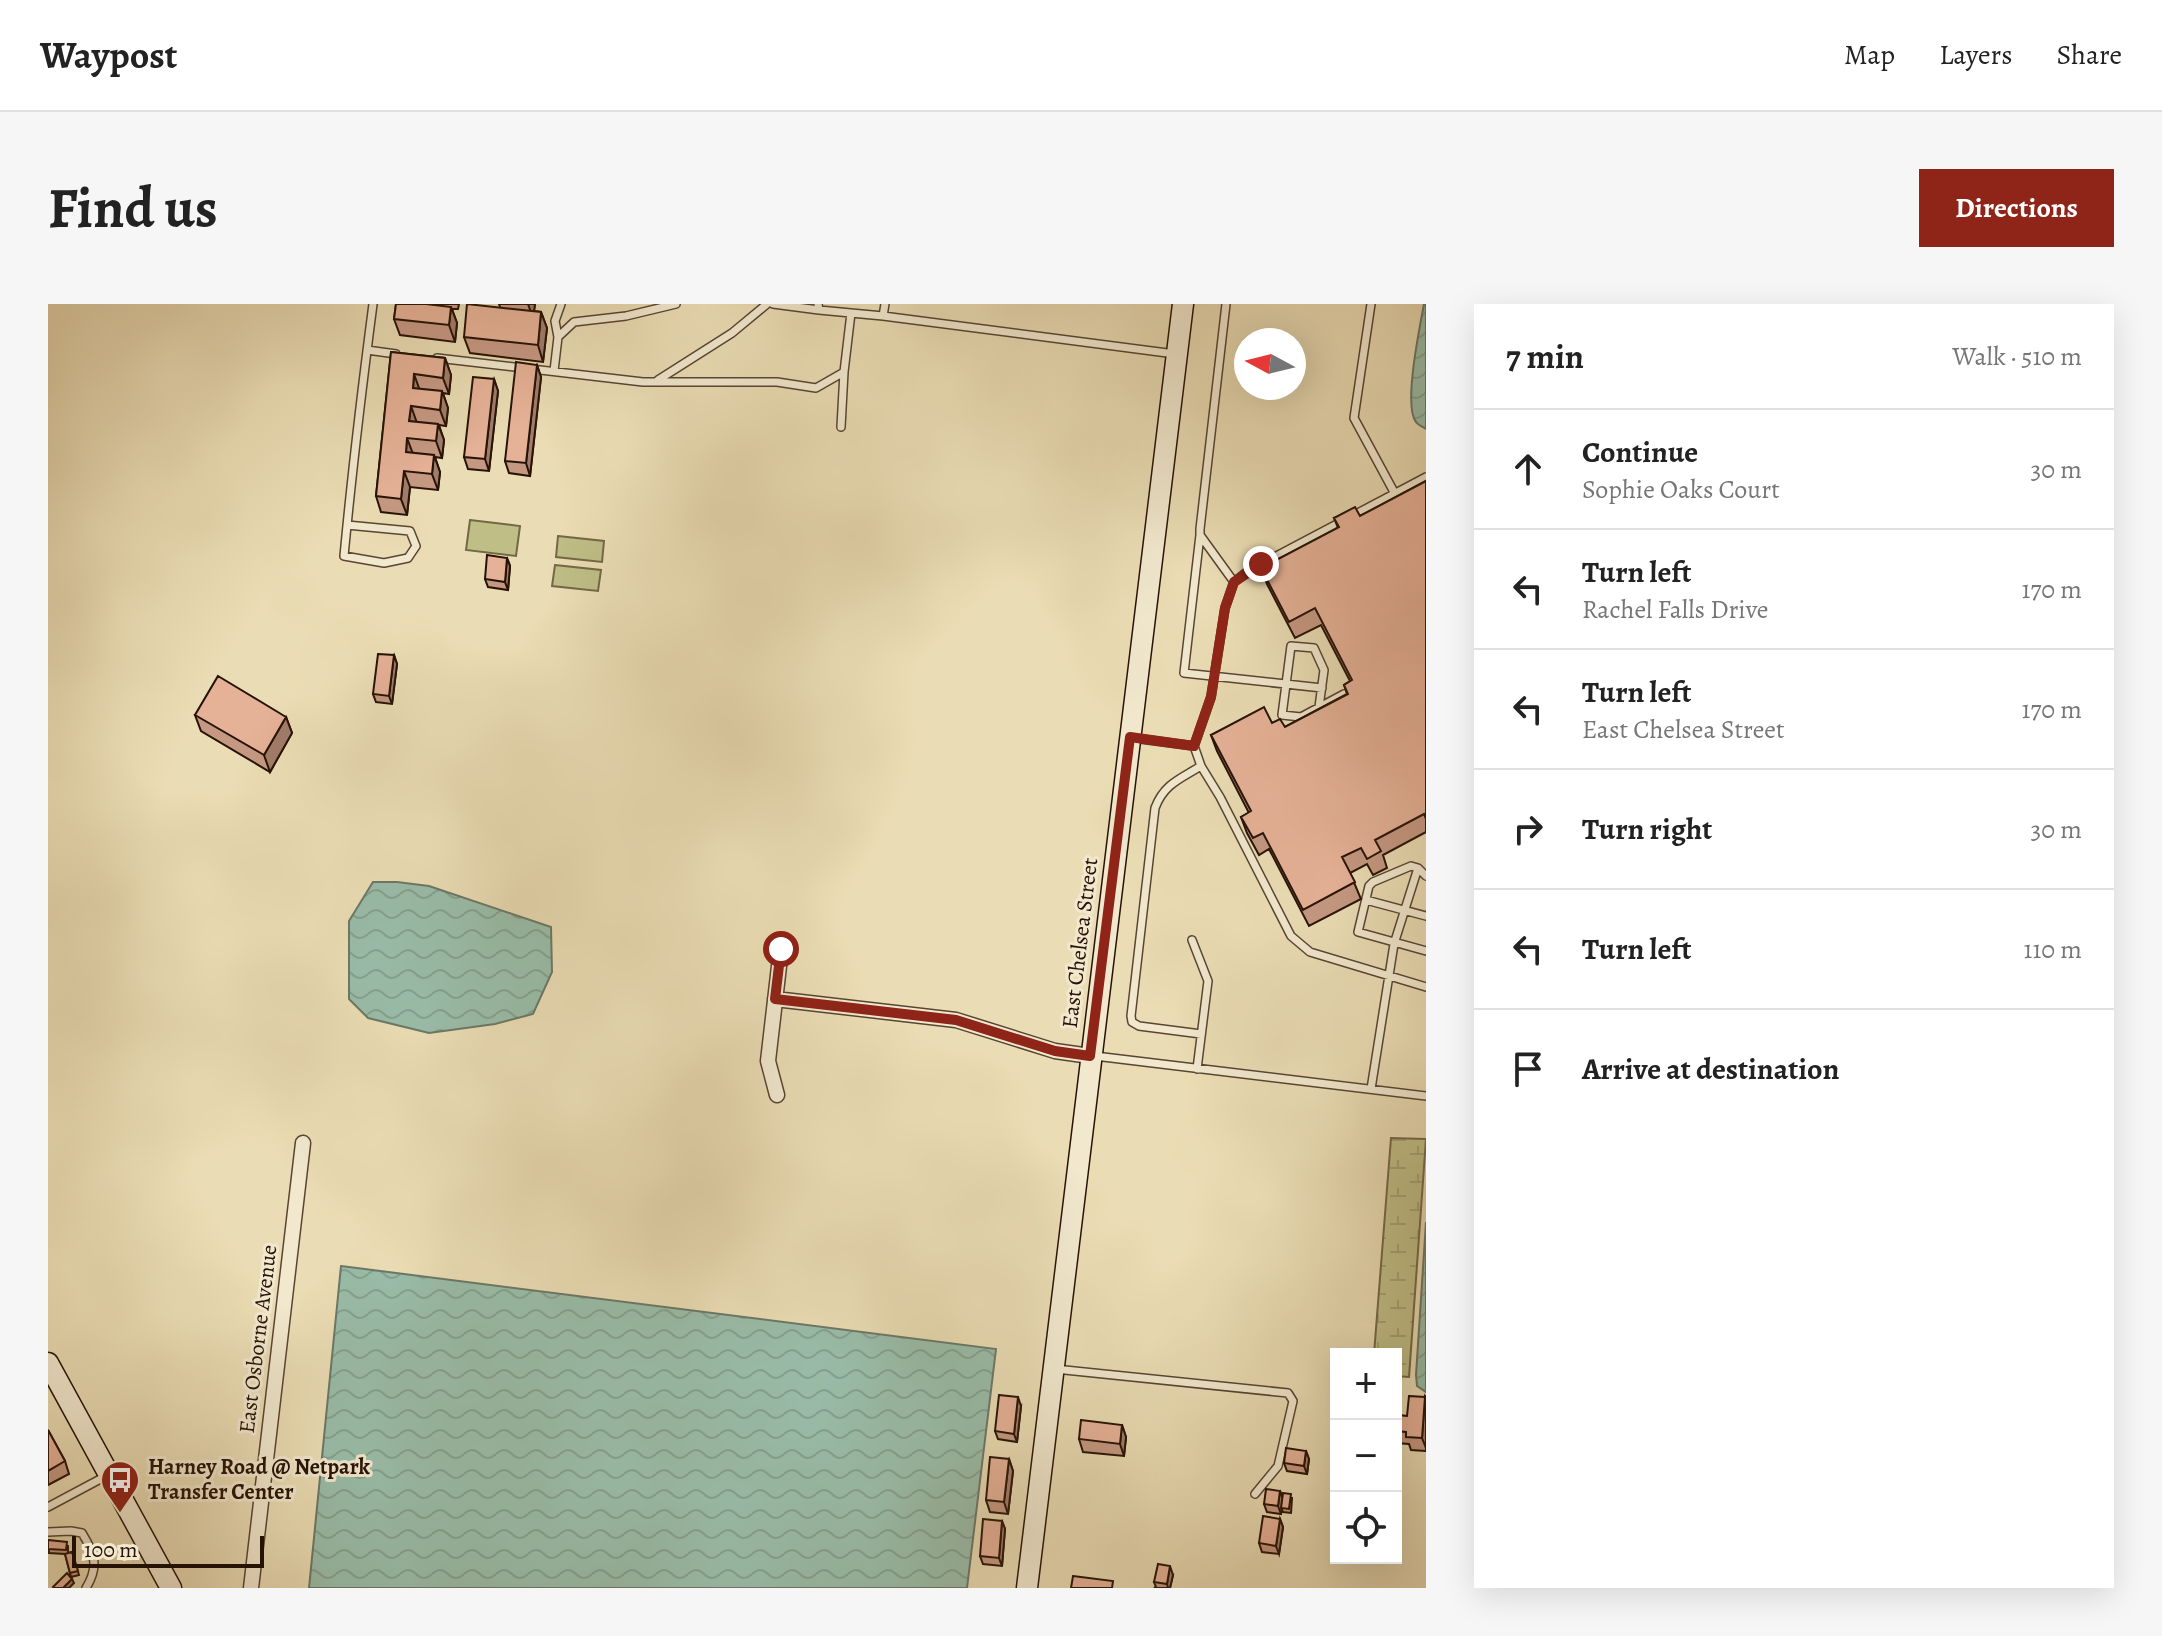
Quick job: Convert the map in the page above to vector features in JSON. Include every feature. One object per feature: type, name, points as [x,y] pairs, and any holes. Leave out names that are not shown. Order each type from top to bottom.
[{"type":"street","name":"East Chelsea Street","points":[[1027,1588],[1183,304]]},
{"type":"street","points":[[777,1095],[768,1061],[781,949]]},
{"type":"street","points":[[775,999],[956,1020],[1055,1051],[1090,1056]]},
{"type":"street","name":"East Osborne Avenue","points":[[251,1588],[303,1143]]},
{"type":"street","points":[[48,1363],[171,1588]]},
{"type":"lane","points":[[347,525],[410,531],[416,546],[408,558],[384,563],[344,556],[347,525],[367,350],[373,304]]},
{"type":"lane","points":[[558,337],[574,322],[626,316],[676,304]]},
{"type":"lane","points":[[656,381],[670,375],[770,304],[819,307],[1177,354]]},
{"type":"lane","points":[[883,316],[885,304]]},
{"type":"lane","points":[[1226,304],[1184,673],[1322,688]]},
{"type":"lane","points":[[1371,304],[1354,418],[1394,492]]},
{"type":"lane","points":[[560,306],[574,322]]},
{"type":"lane","points":[[554,371],[558,337],[555,321],[560,306]]},
{"type":"lane","points":[[841,427],[851,313]]},
{"type":"lane","points":[[367,350],[398,354]]},
{"type":"lane","points":[[429,357],[624,381],[777,382],[816,388],[844,372]]},
{"type":"lane","points":[[1426,477],[1248,571],[1234,582],[1225,608],[1211,697],[1194,746],[1201,766],[1291,936],[1310,952],[1426,987]]},
{"type":"lane","points":[[1200,535],[1234,582]]},
{"type":"lane","points":[[1319,707],[1324,670],[1314,648],[1291,646],[1282,715],[1301,717],[1344,694]]},
{"type":"lane","points":[[1130,737],[1194,746]]},
{"type":"lane","points":[[1201,766],[1170,785],[1155,808],[1131,1016],[1132,1022],[1139,1026],[1201,1034]]},
{"type":"lane","points":[[1426,876],[1411,866],[1373,882],[1369,886],[1358,932],[1426,951]]},
{"type":"lane","points":[[1371,1089],[1395,942],[1418,868]]},
{"type":"lane","points":[[1366,900],[1426,916]]},
{"type":"lane","points":[[1192,940],[1208,981],[1197,1069]]},
{"type":"lane","points":[[1090,1056],[1426,1096]]},
{"type":"lane","points":[[1053,1369],[1288,1393],[1293,1401],[1278,1466],[1255,1494]]},
{"type":"lane","points":[[48,1507],[109,1475]]},
{"type":"lane","points":[[48,1532],[82,1533],[90,1546],[94,1564],[93,1576],[86,1588]]},
{"type":"green space","points":[[470,520],[520,526],[516,556],[466,550]]},
{"type":"green space","points":[[558,536],[604,541],[602,562],[556,557]]},
{"type":"green space","points":[[555,565],[601,570],[598,591],[552,586]]},
{"type":"green space","points":[[1391,1138],[1426,1139],[1409,1377],[1402,1376],[1402,1348],[1374,1348]]},
{"type":"water","points":[[1424,304],[1426,429],[1416,422],[1411,400]]},
{"type":"water","points":[[373,882],[429,886],[551,927],[552,972],[533,1014],[495,1024],[429,1033],[368,1018],[349,999],[349,921]]},
{"type":"water","points":[[1426,1222],[1426,1392],[1417,1386],[1416,1375]]},
{"type":"water","points":[[341,1266],[996,1349],[967,1588],[309,1588]]},
{"type":"building","points":[[396,304],[451,307],[449,325],[394,319]]},
{"type":"building","points":[[467,304],[541,312],[538,345],[464,337]]},
{"type":"building","points":[[391,352],[445,358],[443,378],[414,374],[413,388],[442,391],[440,410],[411,406],[409,421],[438,424],[436,441],[407,438],[406,452],[434,455],[432,474],[404,471],[401,499],[376,496]]},
{"type":"building","points":[[516,362],[537,365],[526,463],[505,461]]},
{"type":"building","points":[[473,377],[494,379],[485,459],[464,457]]},
{"type":"building","points":[[1426,481],[1426,819],[1424,814],[1375,840],[1381,851],[1367,859],[1361,848],[1342,857],[1355,882],[1303,910],[1263,833],[1253,838],[1241,817],[1251,811],[1211,735],[1264,707],[1272,723],[1280,719],[1285,727],[1348,694],[1344,685],[1352,680],[1315,608],[1289,622],[1261,568],[1339,527],[1334,518],[1355,507],[1360,516]]},
{"type":"building","points":[[487,555],[507,558],[505,582],[485,579]]},
{"type":"building","points":[[378,654],[394,655],[389,696],[373,694]]},
{"type":"building","points":[[218,676],[286,717],[264,755],[195,715]]},
{"type":"building","points":[[999,1395],[1018,1397],[1014,1434],[995,1431]]},
{"type":"building","points":[[1409,1396],[1425,1397],[1422,1438],[1406,1437],[1406,1432],[1402,1432],[1402,1416],[1407,1416]]},
{"type":"building","points":[[1081,1420],[1122,1425],[1120,1444],[1079,1439]]},
{"type":"building","points":[[48,1430],[65,1461],[48,1471]]},
{"type":"building","points":[[1286,1448],[1306,1451],[1304,1466],[1284,1463]]},
{"type":"building","points":[[990,1457],[1009,1459],[1004,1502],[986,1500]]},
{"type":"building","points":[[1266,1489],[1280,1491],[1278,1506],[1264,1504]]},
{"type":"building","points":[[1283,1493],[1291,1494],[1289,1509],[1281,1508]]},
{"type":"building","points":[[1263,1516],[1280,1519],[1276,1546],[1259,1543]]},
{"type":"building","points":[[983,1519],[1002,1521],[999,1558],[980,1556]]},
{"type":"building","points":[[48,1540],[67,1542],[66,1550],[48,1549]]},
{"type":"building","points":[[72,1552],[78,1571],[70,1573],[65,1554]]},
{"type":"building","points":[[1158,1564],[1170,1566],[1167,1584],[1154,1582]]},
{"type":"building","points":[[67,1573],[72,1579],[63,1588],[54,1588],[53,1587]]},
{"type":"building","points":[[1073,1576],[1113,1581],[1112,1588],[1071,1588]]},
{"type":"place","name":"Harney Road @ Netpark Transfer Center","points":[[120,1514]]},
{"type":"route","points":[[781,949],[775,999],[956,1020],[1055,1051],[1090,1056],[1130,737],[1194,746],[1211,697],[1225,608],[1234,582],[1261,564]]}]
